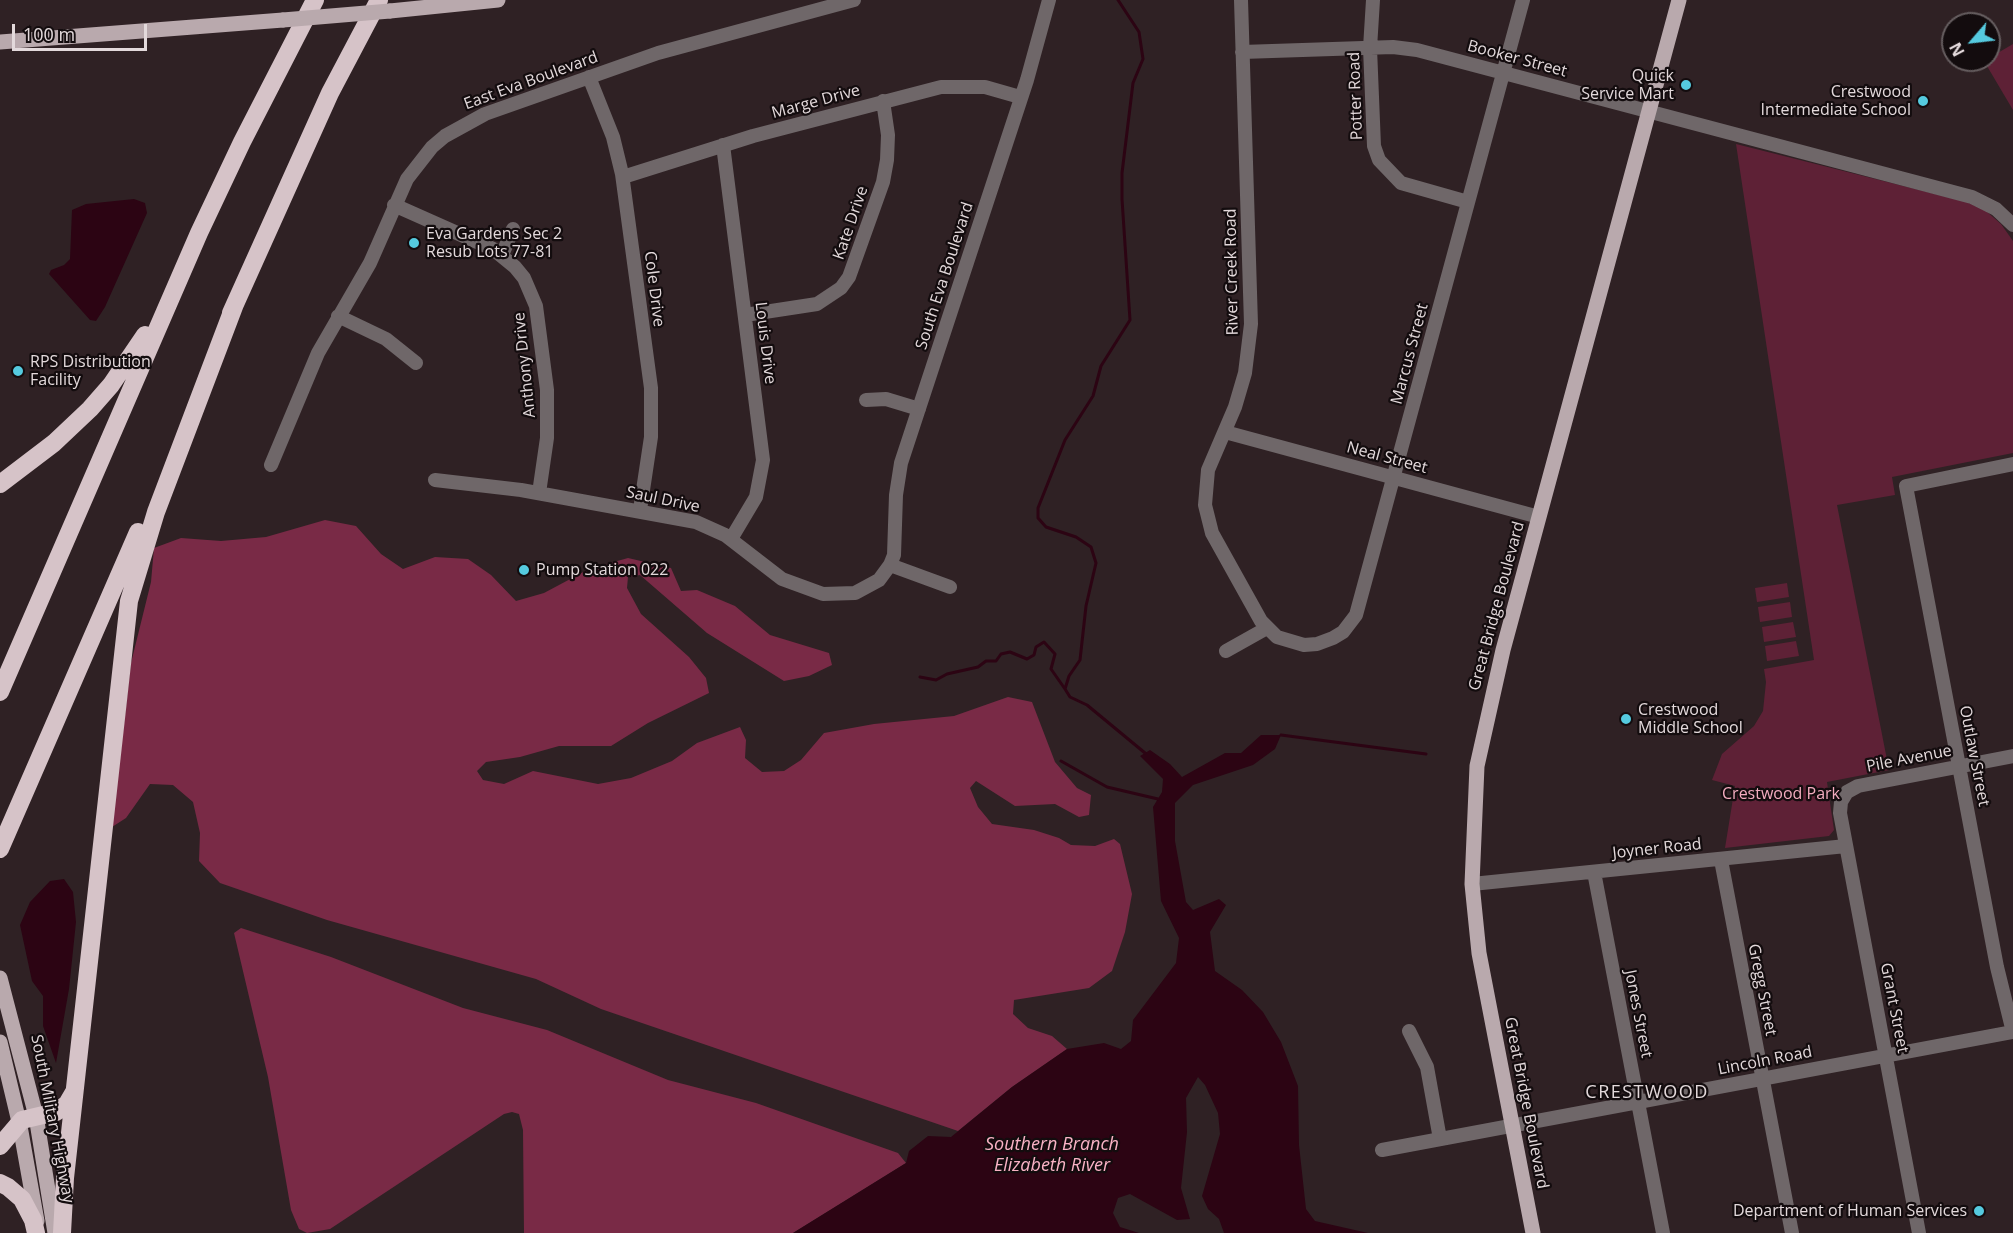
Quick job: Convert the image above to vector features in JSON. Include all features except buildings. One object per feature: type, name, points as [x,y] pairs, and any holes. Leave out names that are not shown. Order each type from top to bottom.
[{"type":"highway","points":[[0,692],[172,293],[242,142],[315,0]]},
{"type":"highway","points":[[0,849],[234,304],[330,93],[384,6]]},
{"type":"highway","points":[[0,484],[54,443],[90,409],[130,358],[172,293]]},
{"type":"highway","points":[[62,1233],[74,1092],[129,602],[156,512],[234,304]]},
{"type":"highway","points":[[0,1146],[20,1126],[22,1120],[63,1108],[74,1092]]},
{"type":"highway","points":[[0,1183],[22,1199],[38,1233]]},
{"type":"main road","points":[[0,42],[283,20],[384,6],[498,0]]},
{"type":"main road","name":"Great Bridge Boulevard","points":[[1533,1233],[1479,953],[1472,884],[1474,797],[1480,749],[1503,650],[1679,0]]},
{"type":"main road","name":"South Military Highway","points":[[0,978],[36,1116],[55,1233]]},
{"type":"main road","name":"South Military Highway","points":[[0,1042],[20,1126],[38,1233]]},
{"type":"street","name":"East Eva Boulevard","points":[[271,465],[318,353],[370,263],[394,205],[417,165],[445,136],[476,118],[658,53],[854,0]]},
{"type":"street","name":"South Eva Boulevard","points":[[891,565],[898,478],[1049,0]]},
{"type":"street","name":"River Creek Road","points":[[1241,0],[1251,324],[1245,373],[1225,432],[1208,470],[1205,505],[1212,533],[1267,628]]},
{"type":"street","name":"Potter Road","points":[[1373,0],[1370,48],[1374,146],[1379,160],[1401,183],[1468,202]]},
{"type":"street","name":"Marcus Street","points":[[1267,628],[1277,637],[1304,645],[1325,642],[1347,626],[1359,603],[1523,0]]},
{"type":"street","name":"Booker Street","points":[[1242,52],[1370,48],[1417,50],[1972,197],[1996,208],[2013,225]]},
{"type":"street","name":"Cole Drive","points":[[589,77],[613,137],[623,177],[651,388],[651,436],[640,510]]},
{"type":"street","name":"Marge Drive","points":[[623,177],[723,145],[883,101],[954,86],[985,87],[1020,97]]},
{"type":"street","name":"Kate Drive","points":[[745,315],[817,304],[835,293],[849,277],[883,182],[888,135],[883,101]]},
{"type":"street","name":"Louis Drive","points":[[723,145],[763,460],[756,497],[731,539]]},
{"type":"street","name":"Anthony Drive","points":[[394,205],[502,255],[524,278],[537,314],[548,415],[539,493]]},
{"type":"street","points":[[502,255],[513,229]]},
{"type":"street","points":[[338,316],[386,339],[416,363]]},
{"type":"street","points":[[866,400],[886,399],[919,409]]},
{"type":"street","name":"Neal Street","points":[[1225,432],[1539,517]]},
{"type":"street","name":"Outlaw Street","points":[[2013,464],[1906,486],[1997,967],[2013,1032]]},
{"type":"street","name":"Saul Drive","points":[[435,480],[539,493],[696,522],[731,539],[782,579],[823,594],[842,595],[869,587],[879,580],[891,565]]},
{"type":"street","points":[[891,565],[950,587]]},
{"type":"street","points":[[1226,651],[1267,628]]},
{"type":"street","name":"Pile Avenue","points":[[1847,792],[1858,786],[2013,756]]},
{"type":"street","name":"Grant Street","points":[[1847,792],[1841,802],[1840,813],[1919,1233]]},
{"type":"street","name":"Joyner Road","points":[[1472,884],[1846,846]]},
{"type":"street","name":"Gregg Street","points":[[1721,860],[1792,1233]]},
{"type":"street","name":"Jones Street","points":[[1594,872],[1663,1233]]},
{"type":"street","points":[[1410,1031],[1427,1067],[1440,1139]]},
{"type":"street","name":"Lincoln Road","points":[[1382,1150],[2013,1032]]},
{"type":"green space","points":[[2013,44],[2013,110],[1991,72],[2001,72],[2001,51]]},
{"type":"green space","name":"Crestwood Park","points":[[1736,144],[1967,202],[1986,211],[2001,224],[2013,241],[2013,453],[1892,477],[1895,495],[1837,505],[1889,770],[1827,782],[1834,830],[1829,836],[1725,848],[1735,786],[1712,780],[1722,754],[1754,726],[1763,711],[1766,682],[1764,669],[1814,660]]},
{"type":"green space","points":[[1787,583],[1789,597],[1757,602],[1755,588]]},
{"type":"green space","points":[[1790,602],[1792,617],[1760,622],[1758,607]]},
{"type":"green space","points":[[1793,622],[1796,637],[1764,642],[1762,627]]},
{"type":"green space","points":[[1796,641],[1799,656],[1767,661],[1765,646]]},
{"type":"shaded area","points":[[325,520],[356,526],[381,554],[403,569],[435,557],[468,559],[491,575],[516,601],[544,593],[589,569],[628,558],[671,568],[681,591],[697,590],[735,606],[770,635],[829,653],[832,665],[809,676],[784,681],[707,633],[640,575],[628,577],[627,588],[641,614],[689,657],[706,678],[709,693],[648,723],[611,746],[559,746],[520,757],[486,762],[477,771],[483,780],[504,784],[533,771],[598,784],[631,778],[672,761],[697,743],[740,727],[746,740],[745,758],[762,772],[784,771],[801,760],[824,733],[874,724],[954,716],[1008,697],[1032,702],[1055,762],[1077,788],[1091,795],[1089,815],[1079,817],[1055,804],[1015,806],[976,781],[970,788],[978,807],[992,824],[1034,830],[1059,838],[1071,845],[1095,846],[1114,839],[1120,844],[1132,894],[1125,932],[1112,971],[1089,988],[1014,1000],[1013,1014],[1028,1028],[1052,1036],[1067,1049],[1012,1087],[958,1131],[601,1009],[536,979],[327,920],[220,883],[199,861],[200,833],[193,802],[173,785],[150,784],[126,818],[112,827],[131,663],[151,582],[154,548],[181,538],[221,541],[266,537]]},
{"type":"shaded area","points":[[241,928],[331,957],[463,1008],[547,1030],[668,1080],[756,1103],[898,1153],[906,1163],[793,1233],[524,1233],[523,1130],[519,1114],[512,1112],[504,1114],[330,1229],[307,1233],[299,1229],[291,1210],[268,1077],[234,933]]},
{"type":"water","points":[[134,199],[145,203],[147,213],[105,307],[96,321],[90,320],[49,274],[51,270],[64,265],[70,259],[72,210],[86,204]]},
{"type":"water","name":"Southern Branch Elizabeth River","points":[[1261,735],[1281,735],[1275,749],[1253,765],[1193,785],[1175,803],[1175,841],[1186,902],[1193,910],[1219,899],[1226,905],[1210,932],[1215,971],[1242,990],[1263,1012],[1281,1042],[1298,1086],[1299,1145],[1306,1209],[1315,1221],[1368,1233],[1224,1233],[1219,1219],[1208,1209],[1202,1196],[1220,1134],[1218,1113],[1205,1085],[1198,1077],[1186,1098],[1187,1132],[1181,1188],[1190,1219],[1177,1220],[1130,1194],[1118,1198],[1113,1213],[1120,1227],[1139,1233],[793,1233],[906,1163],[909,1151],[928,1136],[951,1137],[1012,1087],[1067,1049],[1104,1043],[1121,1049],[1131,1041],[1133,1020],[1176,963],[1179,938],[1161,901],[1153,807],[1162,792],[1163,779],[1140,756],[1150,750],[1170,764],[1182,777],[1225,753],[1241,753]]},
{"type":"water","points":[[64,879],[73,892],[76,922],[69,989],[56,1063],[43,1026],[43,996],[32,981],[20,925],[30,902],[50,881]]},
{"type":"waterway","points":[[1118,0],[1139,32],[1143,59],[1133,83],[1122,173],[1130,320],[1101,366],[1093,396],[1065,440],[1038,508],[1038,518],[1046,527],[1076,537],[1091,547],[1096,563],[1086,606],[1080,660],[1069,676],[1065,689],[1070,697],[1087,705],[1145,753]]},
{"type":"waterway","points":[[920,677],[936,680],[947,674],[978,667],[986,661],[996,661],[1001,654],[1010,652],[1027,659],[1034,655],[1036,647],[1044,642],[1055,654],[1051,669],[1065,689]]},
{"type":"waterway","points":[[1281,735],[1426,754]]},
{"type":"waterway","points":[[1061,761],[1107,787],[1158,799]]},
{"type":"place","name":"Quick Service Mart","points":[[1686,85]]},
{"type":"place","name":"Crestwood Intermediate School","points":[[1923,101]]},
{"type":"place","name":"Eva Gardens Sec 2 Resub Lots 77-81","points":[[414,243]]},
{"type":"place","name":"RPS Distribution Facility","points":[[18,371]]},
{"type":"place","name":"Pump Station 022","points":[[524,570]]},
{"type":"place","name":"Crestwood Middle School","points":[[1626,719]]},
{"type":"place","name":"Department of Human Services","points":[[1979,1211]]},
{"type":"district","name":"CRESTWOOD","points":[[1647,1093]]}]
